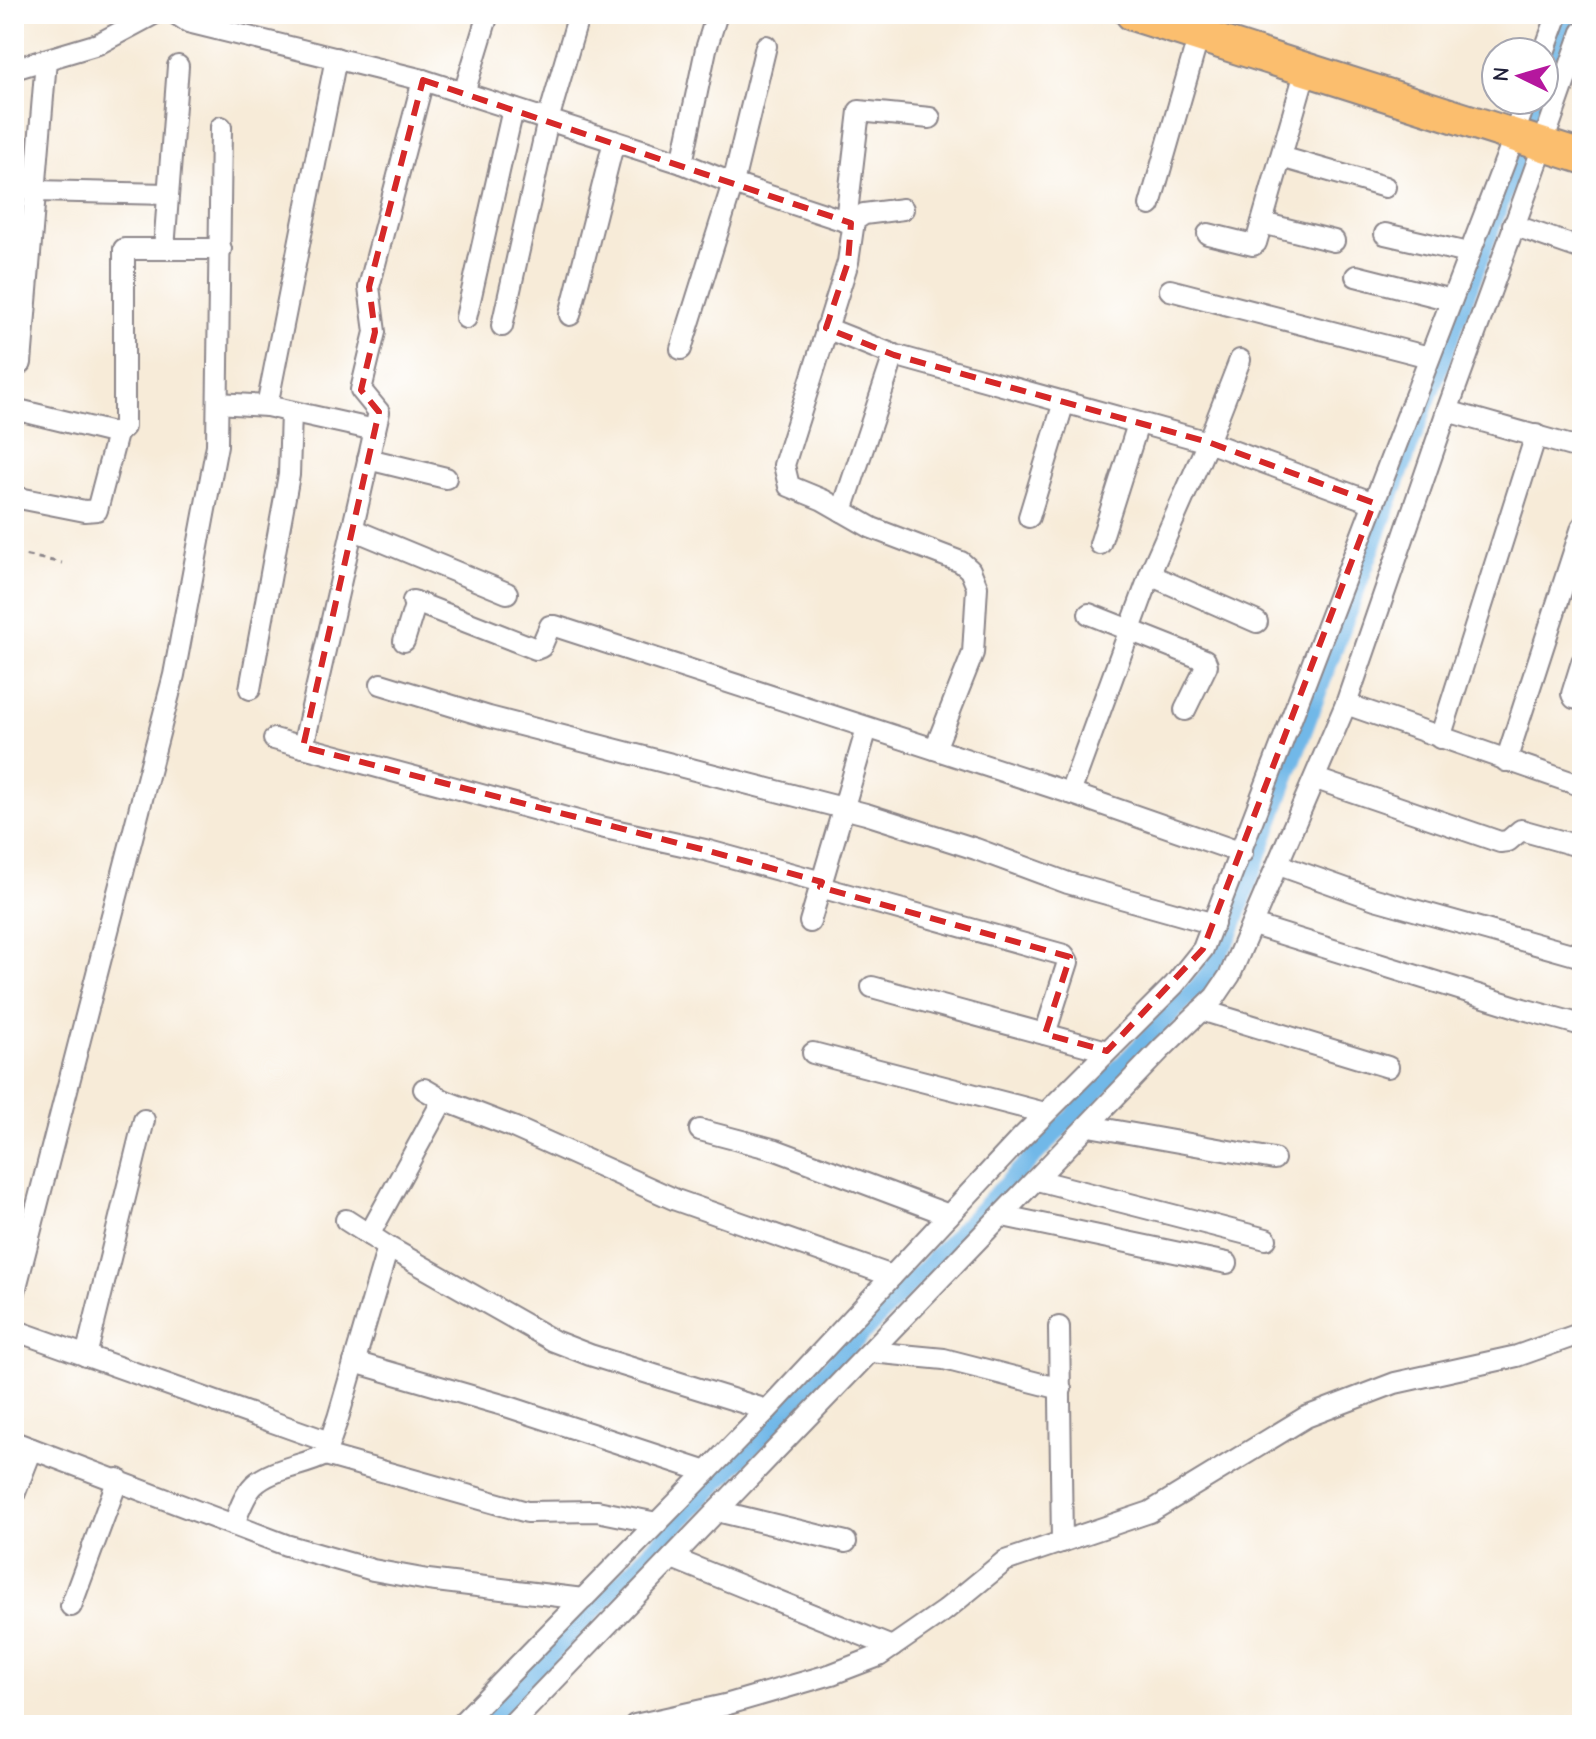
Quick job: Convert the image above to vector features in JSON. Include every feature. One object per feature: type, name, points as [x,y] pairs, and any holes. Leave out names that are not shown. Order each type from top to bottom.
[{"type":"main road","points":[[1132,14],[1191,24],[1532,128],[1582,157]]},
{"type":"main road","points":[[1191,24],[1306,69],[1582,140]]},
{"type":"street","points":[[14,69],[98,44],[128,21],[154,14]]},
{"type":"street","points":[[176,14],[188,22],[423,80],[682,163],[849,222],[853,228],[848,262],[784,465],[789,486],[823,500],[872,528],[961,562],[970,570],[977,587],[973,653],[935,749]]},
{"type":"street","points":[[464,93],[488,14]]},
{"type":"street","points":[[502,326],[548,120],[579,14]]},
{"type":"street","points":[[682,163],[706,49],[717,14]]},
{"type":"street","points":[[1550,36],[1558,14]]},
{"type":"street","points":[[1150,205],[1191,24]]},
{"type":"street","points":[[460,1725],[767,1410],[1045,1113],[1184,973],[1203,949],[1468,253],[1580,42]]},
{"type":"street","points":[[681,349],[733,183],[766,46]]},
{"type":"street","points":[[267,406],[336,58]]},
{"type":"street","points":[[21,363],[46,60]]},
{"type":"street","points":[[164,249],[178,66]]},
{"type":"street","points":[[1208,234],[1253,245],[1256,243],[1306,69]]},
{"type":"street","points":[[303,747],[379,412],[361,390],[375,332],[369,287],[423,80]]},
{"type":"street","points":[[466,318],[513,109]]},
{"type":"street","points":[[849,222],[859,111],[930,118]]},
{"type":"street","points":[[14,1295],[174,675],[217,445],[221,127]]},
{"type":"street","points":[[511,1725],[1215,997],[1230,975],[1346,704],[1513,225],[1532,128]]},
{"type":"street","points":[[570,315],[614,141]]},
{"type":"street","points":[[1281,157],[1385,187]]},
{"type":"street","points":[[35,191],[168,194]]},
{"type":"street","points":[[849,222],[864,214],[903,209]]},
{"type":"street","points":[[1262,223],[1334,241]]},
{"type":"street","points":[[1513,225],[1582,249]]},
{"type":"street","points":[[1385,234],[1468,253]]},
{"type":"street","points":[[14,497],[85,511],[97,510],[117,434],[124,427],[124,249],[221,249]]},
{"type":"street","points":[[1356,276],[1451,300]]},
{"type":"street","points":[[1170,290],[1429,357]]},
{"type":"street","points":[[826,328],[894,355],[1208,442],[1374,503]]},
{"type":"street","points":[[842,511],[894,355]]},
{"type":"street","points":[[1070,793],[1150,575],[1240,360]]},
{"type":"street","points":[[1029,517],[1064,402]]},
{"type":"street","points":[[218,403],[267,406],[375,430]]},
{"type":"street","points":[[14,409],[117,434]]},
{"type":"street","points":[[1447,411],[1582,449]]},
{"type":"street","points":[[250,689],[289,475],[291,412]]},
{"type":"street","points":[[1100,544],[1138,424]]},
{"type":"street","points":[[1440,738],[1536,435]]},
{"type":"street","points":[[368,459],[446,478]]},
{"type":"street","points":[[1506,761],[1582,527]]},
{"type":"street","points":[[352,529],[507,593]]},
{"type":"street","points":[[1150,575],[1257,622]]},
{"type":"street","points":[[404,641],[415,601],[536,649],[541,647],[550,626],[555,626],[1070,793],[1242,853]]},
{"type":"street","points":[[1089,614],[1205,660],[1207,665],[1185,710]]},
{"type":"street","points":[[1582,662],[1572,694],[1574,698],[1582,700]]},
{"type":"street","points":[[381,684],[489,717],[843,808],[976,849],[1068,883],[1214,924]]},
{"type":"street","points":[[1346,704],[1582,786]]},
{"type":"street","points":[[810,922],[867,728]]},
{"type":"street","points":[[274,739],[596,826],[705,850],[1064,955],[1068,962],[1045,1034]]},
{"type":"street","points":[[1316,779],[1500,842],[1508,841],[1521,830],[1582,847]]},
{"type":"street","points":[[1279,865],[1375,899],[1582,957]]},
{"type":"street","points":[[1253,925],[1582,1025]]},
{"type":"street","points":[[872,987],[1107,1051]]},
{"type":"street","points":[[1201,1010],[1388,1067]]},
{"type":"street","points":[[813,1053],[1045,1113]]},
{"type":"street","points":[[424,1089],[443,1100],[513,1127],[676,1200],[892,1276]]},
{"type":"street","points":[[369,1235],[443,1100]]},
{"type":"street","points":[[86,1356],[144,1120]]},
{"type":"street","points":[[1089,1126],[1274,1159]]},
{"type":"street","points":[[700,1130],[776,1150],[949,1215]]},
{"type":"street","points":[[1037,1180],[1266,1239]]},
{"type":"street","points":[[1003,1216],[1227,1263]]},
{"type":"street","points":[[346,1220],[554,1341],[767,1410]]},
{"type":"street","points":[[234,1524],[243,1500],[254,1485],[311,1462],[327,1448],[388,1247]]},
{"type":"street","points":[[1059,1327],[1062,1542]]},
{"type":"street","points":[[14,1330],[327,1448],[527,1512],[597,1511],[657,1523]]},
{"type":"street","points":[[635,1725],[725,1705],[832,1674],[879,1656],[944,1611],[1005,1561],[1150,1512],[1306,1417],[1395,1383],[1517,1356],[1582,1333]]},
{"type":"street","points":[[871,1352],[944,1359],[1061,1389]]},
{"type":"street","points":[[354,1362],[506,1406],[707,1472]]},
{"type":"street","points":[[14,1495],[23,1445],[286,1545],[373,1570],[583,1599]]},
{"type":"street","points":[[71,1606],[118,1479]]},
{"type":"street","points":[[717,1511],[846,1542]]},
{"type":"street","points":[[672,1558],[892,1647]]},
{"type":"path","points":[[14,553],[62,563]]},
{"type":"highlighted area","points":[[423,80],[851,223],[848,262],[826,328],[894,355],[1208,442],[1374,503],[1203,949],[1107,1051],[1045,1034],[1070,957],[820,887],[822,882],[705,850],[303,747],[379,412],[361,390],[375,332],[369,287]]},
{"type":"waterway","points":[[1560,40],[1569,14]]},
{"type":"waterway","points":[[483,1725],[1205,979],[1230,934],[1533,116]]}]
